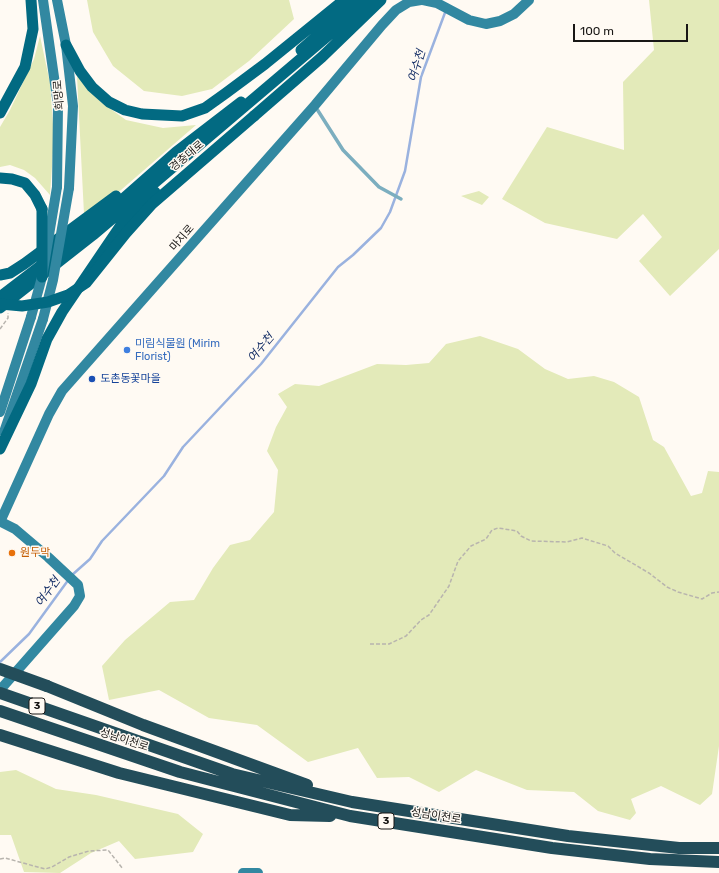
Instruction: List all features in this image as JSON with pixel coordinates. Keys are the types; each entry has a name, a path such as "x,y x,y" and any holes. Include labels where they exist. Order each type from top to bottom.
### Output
{"highway":[{"path":"0,669 47,686 143,725 352,802"},
{"name":"성남이천로","path":"0,691 74,719 232,774 352,802 568,836 679,848 719,848"},
{"name":"성남이천로","path":"0,711 180,772 350,816 552,848 650,859 719,862"},
{"path":"0,735 119,773 290,815 350,816"}],"main road":[{"path":"0,113 25,67 32,29 31,0"},
{"name":"희망로","path":"0,412 42,277 57,187 58,105 51,46 43,0"},
{"name":"희망로","path":"0,445 43,318 53,280 69,188 73,106 66,45 57,0"},
{"path":"66,45 80,71 92,87 109,102 125,110 142,114 182,116 204,108 226,93 265,64 344,0"},
{"name":"경충대로","path":"0,297 91,227 176,152 238,104 358,0"},
{"name":"경충대로","path":"4,310 234,117 370,0"},
{"path":"0,304 22,306 48,302 68,295 86,283 126,233 152,204 322,57 381,0"},
{"name":"마지로","path":"0,522 49,414 62,391 396,10 409,2 422,0 437,3 458,16 468,20 486,24 500,21 514,14 529,0"},
{"path":"0,449 32,384 51,333 62,312 121,225 234,117"},
{"path":"0,275 10,273 24,264 176,152"},
{"path":"0,178 12,178 25,183 35,195 42,209 42,277"},
{"path":"0,522 15,529 48,557 78,585 80,596 74,606 0,691"},
{"path":"242,873 258,873"}],"lane":[{"path":"314,105 343,150 379,187 400,198"}],"path":[{"path":"0,329 8,318 4,310"},
{"path":"370,644 390,644 406,636 432,610 449,586 458,561 471,546 486,539 492,530 498,528 517,531 521,536 531,541 567,542 582,538 608,546 615,553 650,573 667,587 678,592 702,599 712,593 719,592"},
{"path":"0,859 5,858 45,868 52,867 70,857 89,851 108,850 123,870"}],"green space":[{"path":"87,0 289,0 294,19 249,61 212,89 182,96 144,91 113,66 93,32"},
{"path":"649,0 719,0 719,249 670,296 639,261 662,237 643,214 617,239 545,223 502,199 547,127 624,150 623,82 654,50"},
{"path":"40,36 50,83 54,138 50,195 35,178 24,170 10,165 0,167 0,127 10,110 34,59"},
{"path":"77,76 101,102 126,120 163,128 196,125 121,190 84,214"},
{"path":"479,191 489,197 482,205 461,196"},
{"path":"480,336 518,349 545,369 568,379 594,376 614,382 639,397 653,440 664,447 691,496 702,493 708,471 719,472 719,746 712,794 700,805 661,786 631,799 636,813 630,820 598,811 574,792 527,790 476,770 439,792 409,777 377,778 358,748 308,762 257,725 209,718 159,690 109,700 102,666 125,640 170,602 194,600 213,568 230,545 250,540 274,512 278,470 267,451 276,427 287,407 278,394 295,384 319,386 377,364 406,365 429,363 446,344"},
{"path":"16,770 56,789 96,795 178,814 203,834 193,852 135,859 119,841 91,853 60,873 24,872 11,835 0,835 0,772"}],"waterway":[{"name":"여수천","path":"72,575 90,559 102,541 164,476 183,447 261,364 338,267 381,228 390,212 405,171 421,77 446,10"},
{"name":"여수천","path":"0,662 29,634 69,579"}],"place":[{"name":"미림식물원 (Mirim Florist)","path":"127,350"},
{"name":"도촌동꽃마을","path":"92,379"},
{"name":"원두막","path":"12,553"}]}
